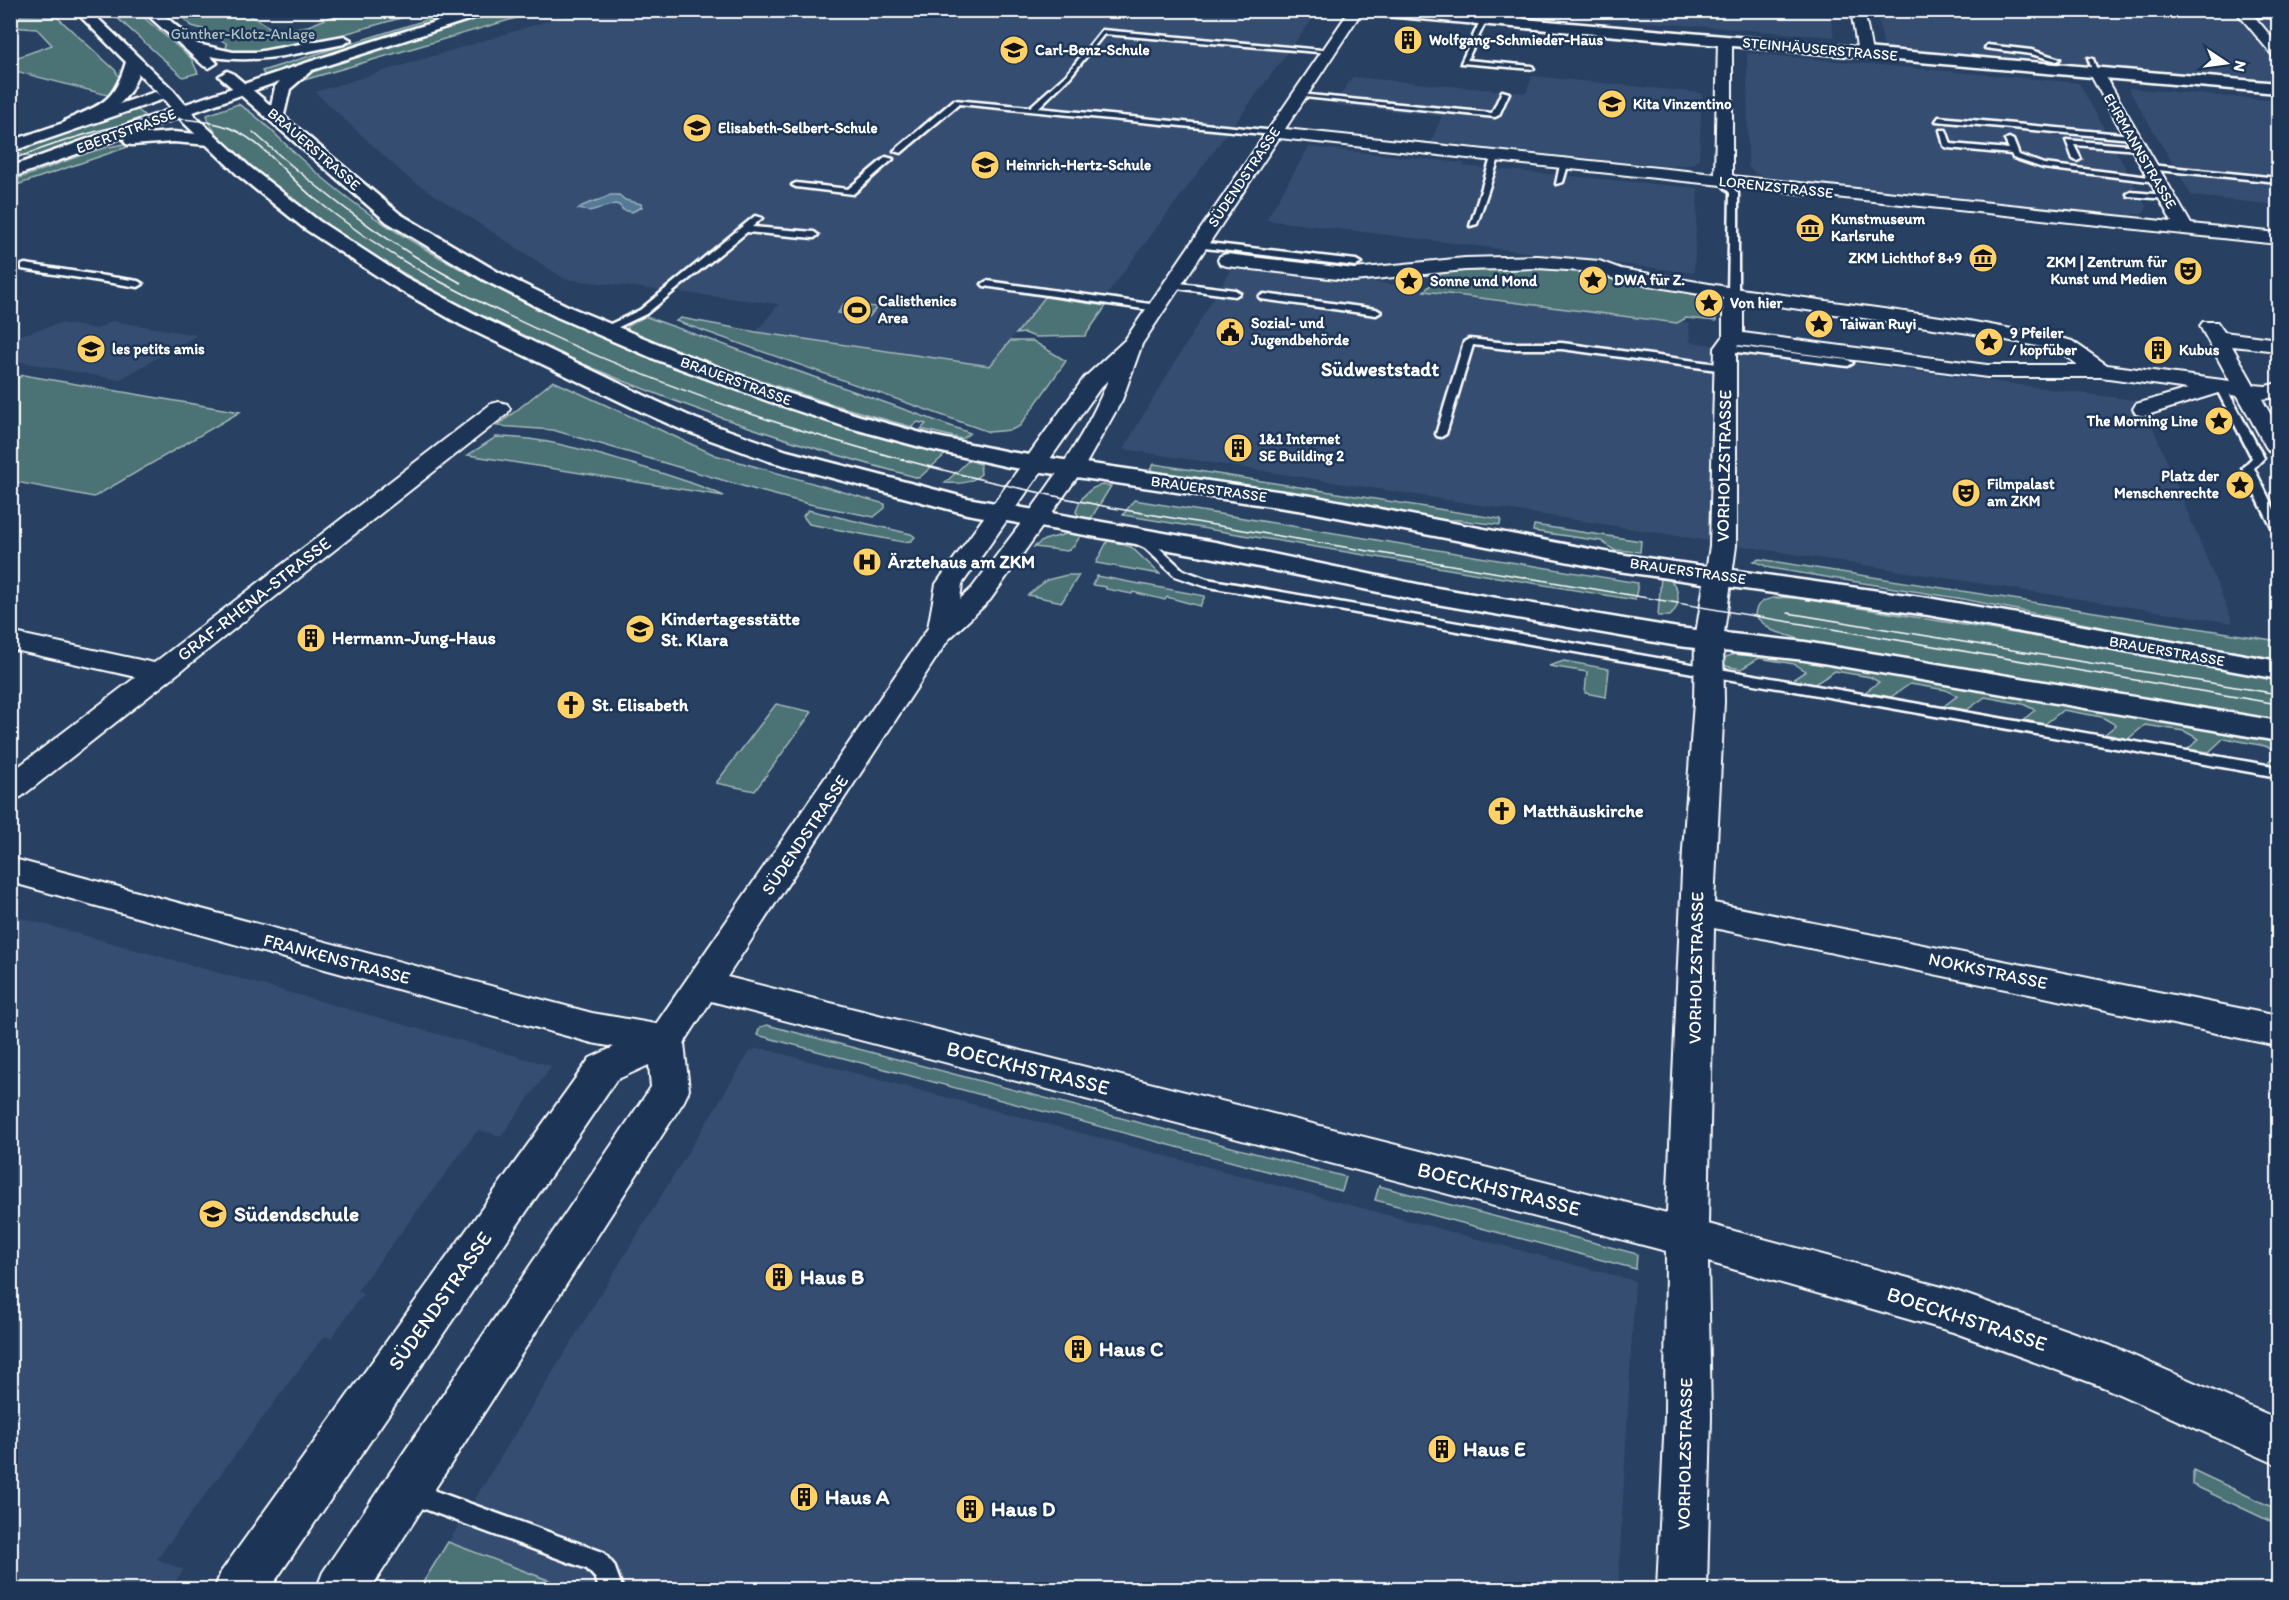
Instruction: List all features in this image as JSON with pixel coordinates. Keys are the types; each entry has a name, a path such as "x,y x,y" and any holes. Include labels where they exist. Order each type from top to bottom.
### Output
{"main road":[{"path":"81,10 167,93 180,110 210,140 245,172 312,225 398,281 485,328 648,406 688,424 778,456 919,495 999,512 1215,550 1431,596 1626,629 1708,656 1817,653 2278,730"},
{"name":"BRAUERSTRASSE","path":"149,10 193,48 222,78 242,88 277,116 389,215 469,264 604,330 693,366 843,419 967,451 1035,463 1307,504 1453,533 1652,567 1720,575 1963,612 2157,650 2278,670"},
{"path":"222,78 447,10"},
{"name":"EBERTSTRASSE","path":"10,173 312,64 492,10"},
{"name":"STEINHÄUSERSTRASSE","path":"1360,10 1865,53 2057,61 2278,88"},
{"path":"193,48 233,56 257,56 344,40"},
{"path":"72,124 110,105 119,97 129,82 133,62"},
{"path":"277,116 283,87 312,64"},
{"name":"EBERTSTRASSE","path":"10,147 72,124 187,88"},
{"path":"60,155 143,138 190,137 210,140"}],"street":[{"name":"SÜDENDSTRASSE","path":"942,628 949,584 1092,383 1132,344 1273,133 1360,10"},
{"path":"1857,10 1865,53"},
{"path":"2242,12 2278,53"},
{"path":"1723,181 1725,41"},
{"name":"EHRMANNSTRASSE","path":"2093,66 2185,230"},
{"name":"LORENZSTRASSE","path":"1273,133 1495,158 1561,173 1723,181 2278,239"},
{"path":"1227,260 1354,275 1493,262 1574,264 1599,267 1617,274 1733,294 1969,327 2065,345 2101,371"},
{"name":"VORHOLZSTRASSE","path":"1682,1590 1688,1416 1687,1237 1699,850 1709,702 1708,656 1724,539 1728,351 1733,294"},
{"path":"1969,327 1990,371"},
{"path":"2278,345 2214,332 2267,393 2278,447"},
{"name":"SÜDENDSTRASSE","path":"239,1590 603,1069 665,1041 942,628 981,594 1071,469 1111,400 1132,344"},
{"path":"1728,351 1990,371 2101,371 2267,393"},
{"path":"2144,409 2220,387"},
{"name":"GRAF-RHENA-STRASSE","path":"10,789 499,409"},
{"path":"10,640 159,673"},
{"name":"FRANKENSTRASSE","path":"10,870 592,1028 665,1041"},
{"name":"NOKKSTRASSE","path":"1697,912 2278,1030"},
{"name":"BOECKHSTRASSE","path":"703,985 1687,1237 1953,1311 2042,1341 2208,1410 2278,1442"},
{"path":"341,1590 670,1090 665,1041"}],"lane":[{"path":"1517,24 1525,10"},
{"path":"1946,10 1964,12"},
{"path":"2242,12 2278,16"},
{"path":"1483,21 1463,62 1532,68"},
{"path":"1032,109 1068,76 1102,32 1330,51"},
{"path":"1987,47 2031,52 2057,61"},
{"path":"1299,96 1495,115 1505,93"},
{"path":"898,151 957,102 1273,133"},
{"path":"1939,119 2136,142"},
{"path":"1144,133 1154,121"},
{"path":"1943,132 1948,146 2014,152"},
{"path":"2009,140 2016,156 2043,166 2278,180"},
{"path":"2077,159 2069,142 2136,142"},
{"path":"1473,224 1495,158"},
{"path":"796,185 850,192 889,159"},
{"path":"1723,181 1734,193 1733,294"},
{"path":"2131,194 2167,197"},
{"path":"604,330 644,312 758,218"},
{"path":"745,229 814,235"},
{"path":"1199,245 1356,263"},
{"path":"25,267 138,285"},
{"path":"987,284 1157,308"},
{"path":"1172,285 1235,293"},
{"path":"1264,297 1377,312"},
{"path":"1441,434 1469,342 1507,351 1562,346 1728,351 1848,363"},
{"path":"2220,387 2258,458 2248,468 2278,528"},
{"path":"1708,656 2278,772"},
{"path":"406,1491 595,1560 606,1573 611,1590"}],"shaded area":[{"path":"1235,10 1314,17 1099,305 1045,297 990,366 756,332 779,304 565,279 407,177 315,92 581,11"},
{"path":"1511,11 1830,11 1834,37"},
{"path":"1877,11 2278,11 2278,83 1884,48"},
{"path":"1747,53 2079,83 2146,206 2146,210 2141,214 2124,215 1777,179 1756,174 1748,166"},
{"path":"1532,76 1702,93 1699,159 1691,165 1667,166 1431,142 1442,116 1335,105 1352,77 1526,93"},
{"path":"2128,88 2278,101 2278,205 2192,196"},
{"path":"1309,147 1464,163 1463,166 1698,188 1694,273 1266,220"},
{"path":"610,195 619,195 625,200 641,204 642,207 632,212 623,210 615,204 589,211 578,209 584,205"},
{"path":"1234,264 1689,323 1690,342 2142,401 2233,623 1123,449"},
{"name":"les petits amis","path":"112,321 197,335 119,380 11,360 11,338 61,323 97,329"},
{"name":"Südendschule","path":"11,915 552,1066 501,1136 478,1130 357,1291 363,1294 331,1338 324,1336 157,1559 184,1570 169,1589 11,1589"},
{"path":"755,1049 764,1049 1635,1281 1618,1589 419,1590 749,1053"}],"green space":[{"path":"98,11 136,11 191,58 198,73 183,77 114,15"},
{"name":"Günther-Klotz-Anlage","path":"175,11 243,11 275,31 308,26 346,11 425,11 299,47 257,54 225,53 227,44 206,30 192,26"},
{"path":"455,11 481,11 265,76 262,71"},
{"path":"503,11 540,11 297,82 301,77 330,63"},
{"path":"11,16 57,17 115,70 121,80 111,96 11,70 10,60 52,45 37,29 11,27"},
{"path":"238,104 262,122 323,178 372,215 461,270 527,304 663,364 733,390 875,434 947,453 919,478 855,460 666,398 544,347 485,318 404,274 362,248 280,190 238,154 214,131 207,115"},
{"path":"138,110 145,116 11,167 32,157 11,153 114,116"},
{"path":"142,142 11,187 10,181 76,157 109,147"},
{"path":"1510,266 1588,271 1715,299 1716,321 1686,318 1677,323 1424,291 1434,282 1430,278 1447,269"},
{"path":"1045,297 1106,306 1085,336 1035,337 1025,333 1016,334"},
{"name":"Calisthenics Area","path":"844,304 877,307 869,317 838,313"},
{"path":"644,316 970,433 962,439 921,429 926,424 918,422 912,427 804,395 734,371 629,331 627,327"},
{"path":"681,318 756,332 990,366 1010,341 1033,341 1066,361 1020,426 1011,430 989,432 676,321"},
{"path":"23,375 240,412 94,497 11,481 11,382"},
{"path":"553,381 715,455 885,504 885,508 874,517 809,504 553,430 497,426"},
{"path":"496,437 531,439 582,450 678,478 724,496 468,455"},
{"path":"969,460 980,464 981,474 964,483 945,483"},
{"path":"1154,464 1501,519 1500,525 1458,520 1421,520 1307,495 1150,470"},
{"path":"1102,485 1111,486 1090,520 1079,516 1076,512 1082,498 1093,488"},
{"path":"1134,500 1638,583 1635,600 1123,515"},
{"path":"808,510 911,534 915,537 911,541 903,542 809,524 803,516"},
{"path":"1534,525 1641,541 1640,552 1614,550 1601,541 1533,531"},
{"path":"1066,534 1081,535 1074,546 1067,551 1034,547 1044,540"},
{"path":"1108,540 1131,547 1160,574 1096,563"},
{"path":"1759,559 2278,641 2278,659 2160,639 1963,599 1770,568 1754,561"},
{"path":"1067,575 1079,575 1062,602 1028,595 1047,580"},
{"path":"1097,576 1205,596 1200,606 1167,597 1165,600 1133,592 1132,594 1092,585"},
{"path":"1661,576 1672,583 1678,593 1677,605 1670,616 1658,616"},
{"path":"1777,598 1797,598 2278,676 2278,720 1805,641 1771,630 1755,616 1759,604 1764,601"},
{"path":"1734,654 1805,660 2278,741 2278,752 2265,746 2224,738 2209,752 2188,749 2199,739 2184,731 2145,725 2128,739 2105,734 2116,725 2102,717 2063,710 2045,724 2023,720 2035,710 2023,704 1985,697 1967,710 1944,706 1957,696 1946,690 1910,684 1891,697 1865,692 1879,682 1870,677 1835,671 1815,684 1792,680 1806,671 1794,664 1759,658 1741,669 1726,666 1722,662 1724,658"},
{"path":"1564,661 1609,669 1606,697 1585,693 1587,672 1549,666"},
{"path":"776,704 812,712 755,791 716,783"},
{"path":"2278,752 2278,765 2267,763"},
{"path":"767,1025 1346,1177 1342,1191 757,1035 760,1027"},
{"path":"1379,1186 1637,1254 1636,1269 1375,1200"},
{"path":"2193,1470 2278,1510 2278,1525 2193,1485"},
{"path":"448,1542 556,1583 566,1589 419,1589"}],"tram line":[{"path":"10,160 87,134 141,122 168,119 195,120 221,125 248,137 315,199 408,264 522,322 685,391 852,446 938,469 1113,508 2278,704"},
{"path":"253,132 352,214 405,250 461,283"},
{"path":"1788,613 2278,694"}],"place":[{"name":"Wolfgang-Schmieder-Haus","path":"1408,40"},
{"name":"Carl-Benz-Schule","path":"1014,50"},
{"name":"Kita Vinzentino","path":"1612,104"},
{"name":"Elisabeth-Selbert-Schule","path":"697,128"},
{"name":"Heinrich-Hertz-Schule","path":"985,165"},
{"name":"Kunstmuseum Karlsruhe","path":"1810,228"},
{"name":"ZKM Lichthof 8+9","path":"1983,258"},
{"name":"ZKM | Zentrum für Kunst und Medien","path":"2188,271"},
{"name":"DWA für Z.","path":"1593,280"},
{"name":"Sonne und Mond","path":"1409,281"},
{"name":"Von hier","path":"1709,303"},
{"name":"Calisthenics Area","path":"857,310"},
{"name":"Taiwan Ruyi","path":"1819,324"},
{"name":"Sozial- und Jugendbehörde","path":"1230,332"},
{"name":"9 Pfeiler / kopfüber","path":"1989,342"},
{"name":"les petits amis","path":"91,349"},
{"name":"Kubus","path":"2158,350"},
{"name":"The Morning Line","path":"2219,421"},
{"name":"1&1 Internet SE Building 2","path":"1238,448"},
{"name":"Platz der Menschenrechte","path":"2240,485"},
{"name":"Filmpalast am ZKM","path":"1966,493"},
{"name":"Ärztehaus am ZKM","path":"867,562"},
{"name":"Kindertagesstätte St. Klara","path":"640,629"},
{"name":"Hermann-Jung-Haus","path":"311,638"},
{"name":"St. Elisabeth","path":"571,705"},
{"name":"Matthäuskirche","path":"1502,811"},
{"name":"Südendschule","path":"213,1214"},
{"name":"Haus B","path":"779,1277"},
{"name":"Haus C","path":"1078,1349"},
{"name":"Haus E","path":"1442,1449"},
{"name":"Haus A","path":"804,1497"},
{"name":"Haus D","path":"970,1509"}],"district":[{"name":"Südweststadt","path":"1380,369"}]}
